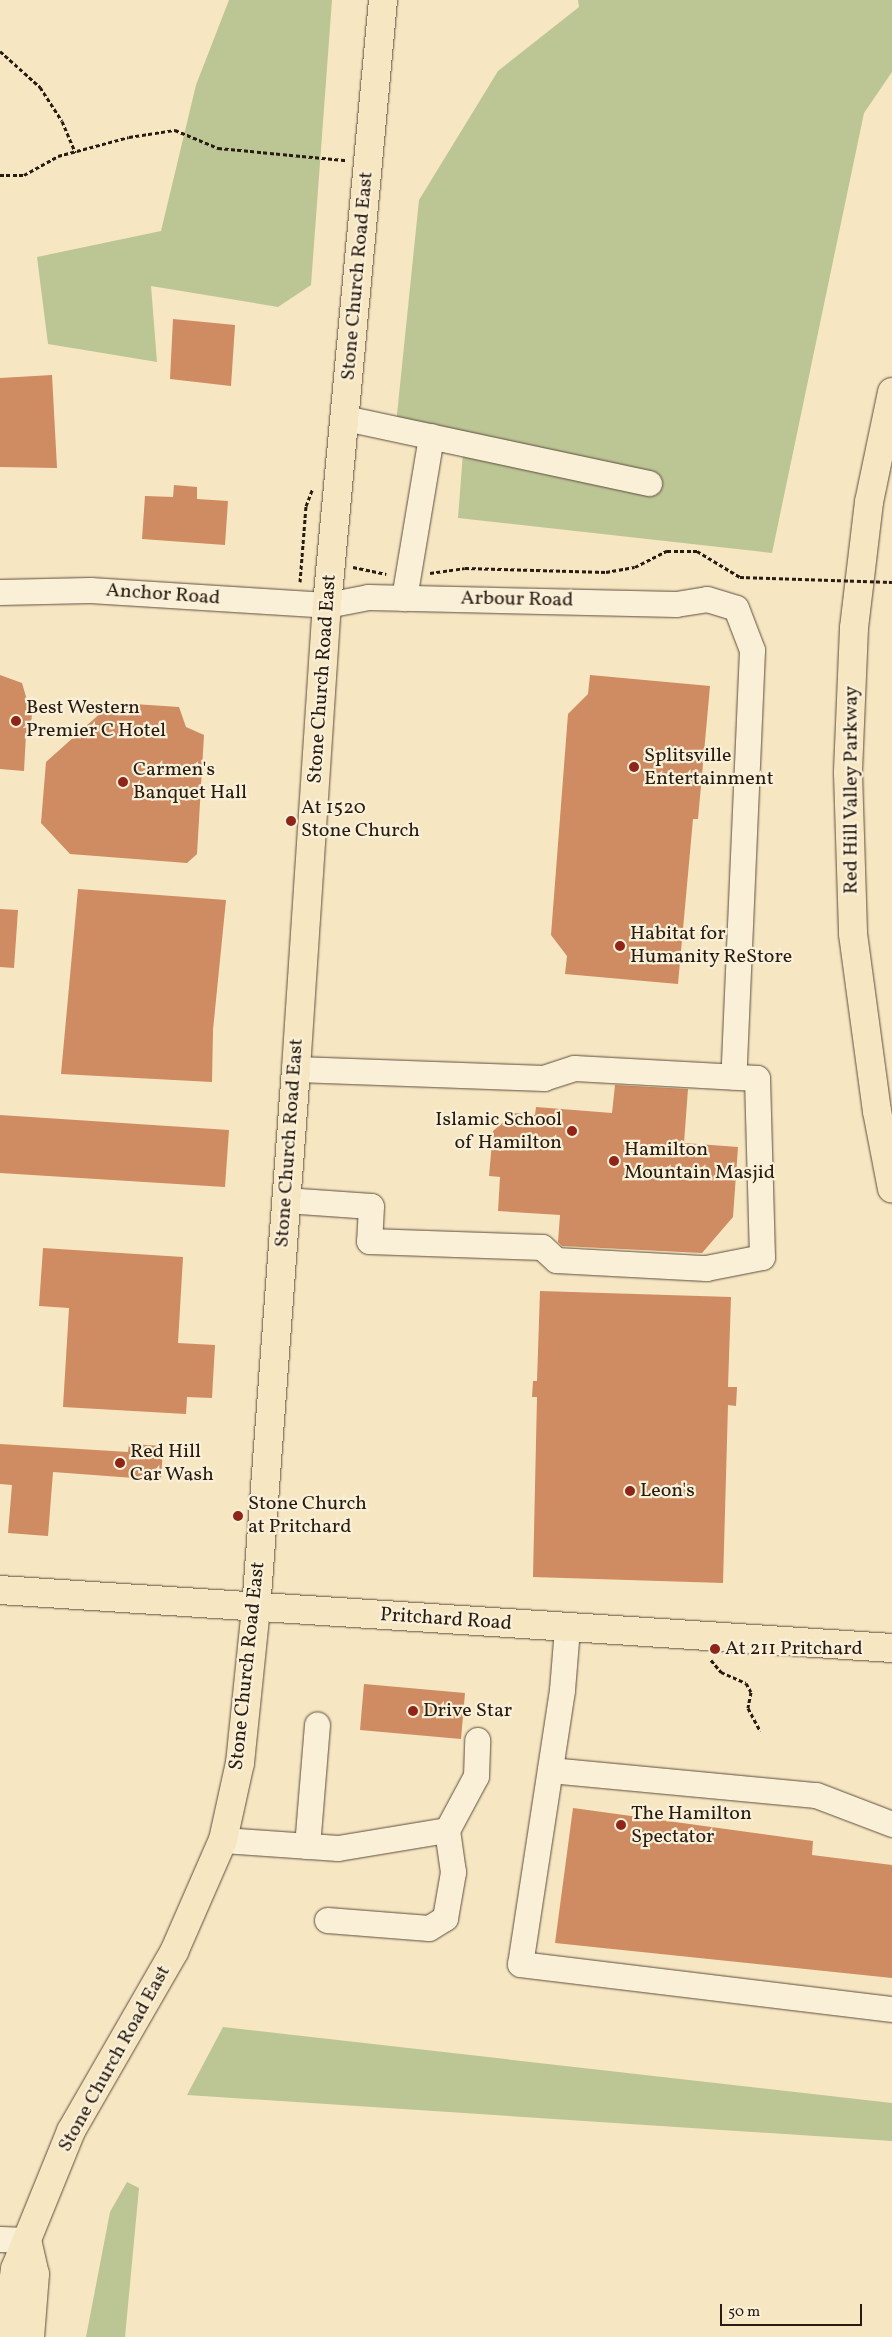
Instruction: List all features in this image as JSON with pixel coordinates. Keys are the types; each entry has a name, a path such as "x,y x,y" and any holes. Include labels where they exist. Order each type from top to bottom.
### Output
{"main road":[{"name":"Stone Church Road East","path":"5,2337 15,2269 71,2131 174,1952 222,1840 240,1762 256,1609 296,1069 327,605 383,0"},
{"name":"Red Hill Valley Parkway","path":"892,392 869,502 854,628 848,773 853,934 877,1111 892,1188"},
{"name":"Pritchard Road","path":"0,1590 256,1609 892,1648"},
{"path":"27,2240 35,2274 30,2337"}],"street":[{"path":"345,418 649,483"},
{"path":"406,586 431,436"},
{"name":"Arbour Road","path":"327,605 406,586 676,604 707,599 736,608 752,650 733,1077"},
{"name":"Anchor Road","path":"0,592 90,590 327,605"},
{"path":"285,1200 371,1206 369,1241 542,1247 556,1260 706,1268 762,1257 757,1078 574,1068 544,1078 296,1069"},
{"path":"567,1628 550,1770 520,1964 892,2009"},
{"path":"307,1846 317,1724"},
{"path":"327,1920 429,1928 445,1918 453,1872 447,1830 476,1776 477,1740"},
{"path":"550,1770 816,1795 892,1824"},
{"path":"222,1840 338,1848 447,1830"},
{"path":"0,2239 27,2240"}],"path":[{"path":"0,51 40,87 62,121 75,152"},
{"path":"0,175 24,175 58,156 129,137 175,130 218,148 369,162"},
{"path":"331,560 406,586 465,568 606,572 635,567 667,551 697,551 740,577 892,582"},
{"path":"702,1636 713,1666 746,1683 751,1692 748,1708 760,1731"}],"green space":[{"path":"229,0 332,0 311,285 278,307 151,286 157,362 48,344 37,257 161,231 196,85"},
{"path":"578,0 892,0 892,72 864,113 772,553 458,518 464,440 395,434 419,200 498,71 579,7"},
{"path":"223,2027 892,2103 892,2141 187,2095"},
{"path":"127,2182 139,2188 125,2337 86,2337 110,2212"}],"building":[{"path":"173,319 235,325 231,386 170,379"},
{"path":"52,375 57,468 0,467 0,378"},
{"path":"174,485 197,487 197,499 228,501 225,545 142,539 145,496 173,497"},
{"name":"Best Western Premier C Hotel","path":"0,675 22,683 29,707 32,708 31,734 26,734 24,771 0,769"},
{"name":"Splitsville Entertainment","path":"590,675 710,686 698,819 693,819 678,984 565,974 567,956 551,935 568,714 588,694"},
{"name":"Carmen's Banquet Hall","path":"119,703 179,707 186,727 204,735 197,854 187,863 70,854 41,823 46,762 104,710 108,713"},
{"path":"78,889 226,900 213,1030 212,1082 61,1074"},
{"path":"0,909 18,910 14,968 0,967"},
{"name":"Hamilton Mountain Masjid","path":"615,1085 688,1089 684,1143 738,1147 733,1217 702,1253 562,1246 558,1242 560,1215 498,1211 500,1177 489,1176 493,1131 514,1113 535,1115 536,1107 612,1113"},
{"path":"0,1115 229,1130 225,1187 0,1173"},
{"path":"43,1248 183,1257 178,1343 215,1345 212,1398 187,1397 186,1414 63,1407 69,1308 39,1306"},
{"name":"Leon's","path":"540,1291 731,1297 728,1387 737,1387 736,1406 728,1405 723,1583 533,1577 537,1397 532,1397 533,1381 537,1381"},
{"path":"0,1444 128,1452 129,1444 163,1446 161,1480 53,1472 48,1536 8,1533 12,1485 0,1484"},
{"name":"Drive Star","path":"364,1684 465,1693 461,1739 360,1730"},
{"path":"573,1808 813,1841 812,1855 892,1865 892,1978 555,1943"}],"place":[{"name":"Best Western Premier C Hotel","path":"16,721"},
{"name":"Splitsville Entertainment","path":"634,767"},
{"name":"Carmen's Banquet Hall","path":"123,782"},
{"name":"At 1520 Stone Church","path":"291,821"},
{"name":"Habitat for Humanity ReStore","path":"620,946"},
{"name":"Islamic School of Hamilton","path":"572,1131"},
{"name":"Hamilton Mountain Masjid","path":"614,1161"},
{"name":"Red Hill Car Wash","path":"120,1463"},
{"name":"Leon's","path":"630,1491"},
{"name":"Stone Church at Pritchard","path":"238,1516"},
{"name":"At 211 Pritchard","path":"715,1649"},
{"name":"Drive Star","path":"413,1711"},
{"name":"The Hamilton Spectator","path":"621,1825"}]}
